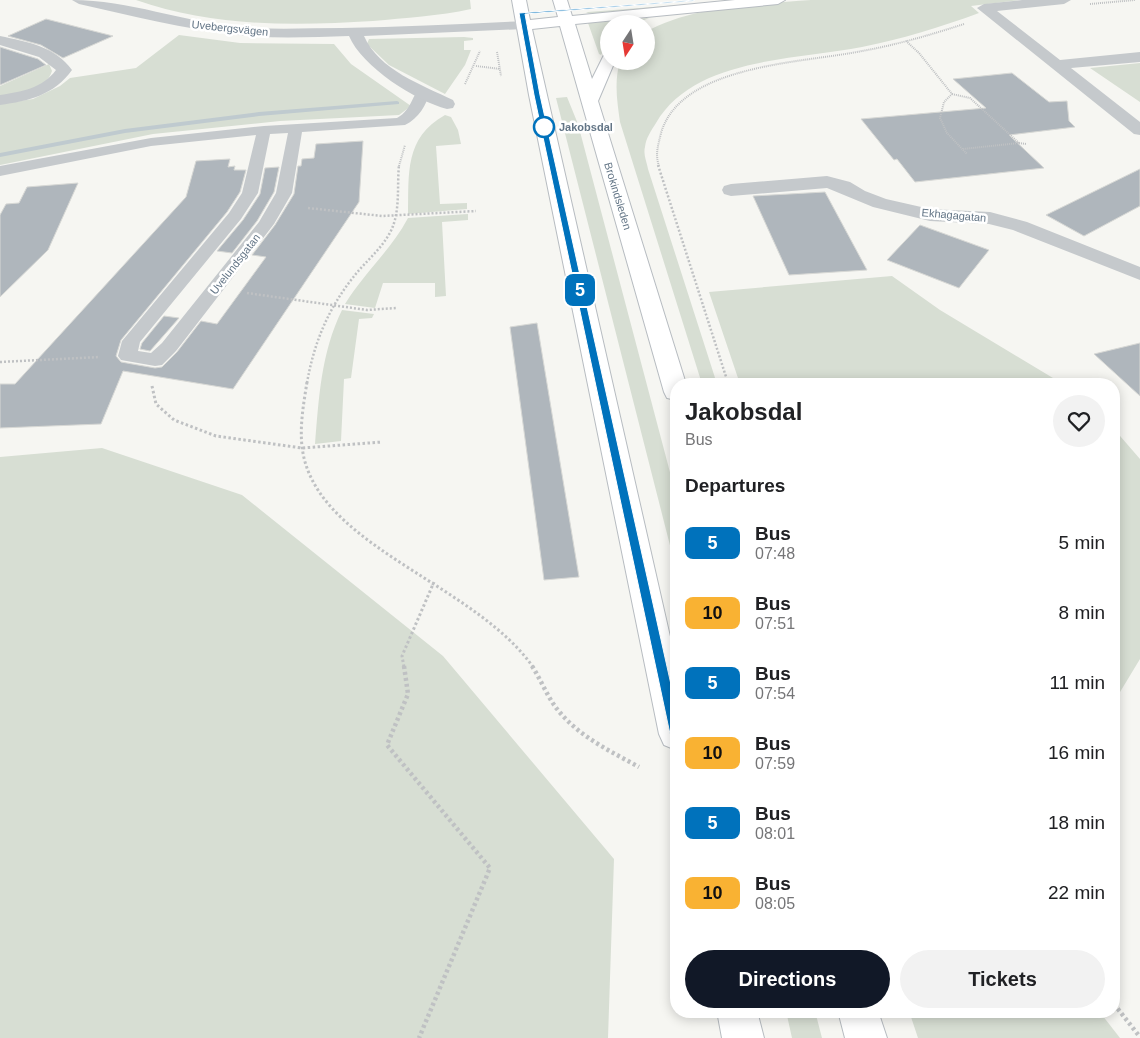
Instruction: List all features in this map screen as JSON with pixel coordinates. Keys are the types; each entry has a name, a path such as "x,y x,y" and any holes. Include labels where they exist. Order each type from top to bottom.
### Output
{"main road":[{"path":"670,706 537,95 522,13 693,0"},
{"path":"563,10 674,11 778,0"},
{"path":"623,1 651,3"},
{"name":"Brokindsleden","path":"563,10 672,378"},
{"path":"655,20 674,11"},
{"path":"590,101 604,70"},
{"path":"739,1018 743,1038"},
{"path":"860,1018 866,1038"}],"street":[{"name":"Uvebergsvägen","path":"79,0 193,25 240,31 283,33 483,28 522,13"},
{"path":"1064,0 984,8 1140,130"},
{"name":"Uvebergsvägen","path":"383,30 425,22 522,13"},
{"path":"355,32 358,42 365,52 387,70 447,104"},
{"path":"0,40 50,56 59,62 64,70 57,79 42,90 24,97 0,100"},
{"path":"1056,65 1140,57"},
{"name":"Ekhagagatan","path":"731,190 827,182 843,186 858,195 880,203 930,215 990,218 1020,226 1138,270"}],"lane":[{"path":"2,175 151,142 264,130 400,122 408,120 416,110 423,91"},
{"name":"Uvelundsgatan","path":"155,360 169,347 266,224 284,193 296,128"},
{"path":"155,360 128,356 131,341 235,216 250,193 264,130"}],"path":[{"path":"726,378 655,155 661,128 678,104 707,84 738,72 880,48 993,15"},
{"path":"483,28 482,44 475,66 460,91 416,131 402,151 397,216 391,230 333,305 322,328 306,386 302,420 302,448 306,468 315,488 331,509 347,524 484,616 514,642 534,668 557,708 575,728 598,746 639,767"},
{"path":"906,41 919,53 952,94 970,98 1019,143"},
{"path":"482,44 497,47 501,76"},
{"path":"475,66 500,68"},
{"path":"952,94 941,105 939,114 944,129 967,154"},
{"path":"963,149 1019,143 1026,144"},
{"path":"277,205 367,215 397,216 476,211"},
{"path":"216,289 367,310 396,308"},
{"path":"0,362 128,356"},
{"path":"155,360 151,381 156,404 174,420 216,436 302,448 382,442"},
{"path":"419,1038 490,868 387,745 408,694 402,656 434,582"},
{"path":"1120,1012 1140,1037"}],"shaded area":[{"path":"136,0 470,0 471,9 373,21 283,24 224,20 165,9"},
{"path":"811,0 1020,0 971,6 979,13 936,28 892,40 862,47 778,59 721,73 695,85 673,101 656,123 646,141 644,153 715,378 700,378 620,122 617,99 618,70 655,70 655,28 684,17 726,8"},
{"path":"730,1 595,14 586,13 588,12"},
{"path":"600,22 600,54 599,54 588,23"},
{"path":"179,35 240,43 334,44 351,64 411,106 399,115 280,121 153,134 0,165 0,104 33,99 60,86 70,78 136,68"},
{"path":"473,38 473,40 464,41 464,50 471,50 465,65 445,94 389,65 367,44 369,39"},
{"path":"1140,63 1140,102 1090,68"},
{"path":"49,64 52,71 44,83 30,90 0,96 0,86"},
{"path":"567,97 578,124 670,472 670,545 556,98"},
{"path":"445,115 451,117 458,130 461,144 436,146 440,204 467,203 467,209 408,214 409,171 416,146 422,135 432,124"},
{"path":"468,214 468,220 442,222 446,296 435,297 435,283 383,283 375,308 345,304 360,282 394,241 408,218"},
{"path":"892,276 940,310 1053,378 738,378 709,292"},
{"path":"342,310 374,314 372,318 359,319 351,378 344,379 341,441 315,444 325,359 329,342"},
{"path":"1120,436 1140,459 1140,659 1120,692"},
{"path":"102,448 242,495 443,656 614,859 608,1038 0,1038 0,457"},
{"path":"788,1018 817,1018 822,1038 792,1038"},
{"path":"911,1018 1104,1018 1120,1038 918,1038"}],"building":[{"path":"46,19 113,36 63,58 41,45 8,36"},
{"path":"0,47 38,59 46,65 0,85"},
{"path":"1012,73 1049,102 1067,101 1069,121 1075,127 1009,135 1044,168 915,182 897,159 894,160 861,119 986,108 953,79"},
{"path":"363,141 359,202 233,389 123,371 101,424 0,428 0,384 15,384 186,197 196,161 230,159 228,167 235,166 234,170 246,170 240,192 227,212 121,340 116,356 121,362 155,368 162,367 177,352 201,321 217,324 266,257 252,255 275,225 294,194 298,166 301,166 302,159 314,158 316,144"},
{"path":"279,167 274,192 257,221 232,253 217,251 243,220 260,194 265,168"},
{"path":"1140,169 1140,206 1084,236 1046,215"},
{"path":"78,183 48,250 0,297 0,215 6,204 19,203 27,187"},
{"path":"825,192 867,270 789,275 753,196"},
{"path":"920,225 989,250 959,288 887,260"},
{"path":"164,316 179,318 150,351 140,349 142,343"},
{"path":"537,323 579,577 544,580 510,327"},
{"path":"1140,343 1140,396 1094,354"}],"waterway":[{"path":"0,155 125,131 259,114 397,103"}],"bus line":[{"name":"5","path":"670,706 537,95 522,13 693,0"}],"place":[{"name":"Jakobsdal","path":"544,127"}]}
